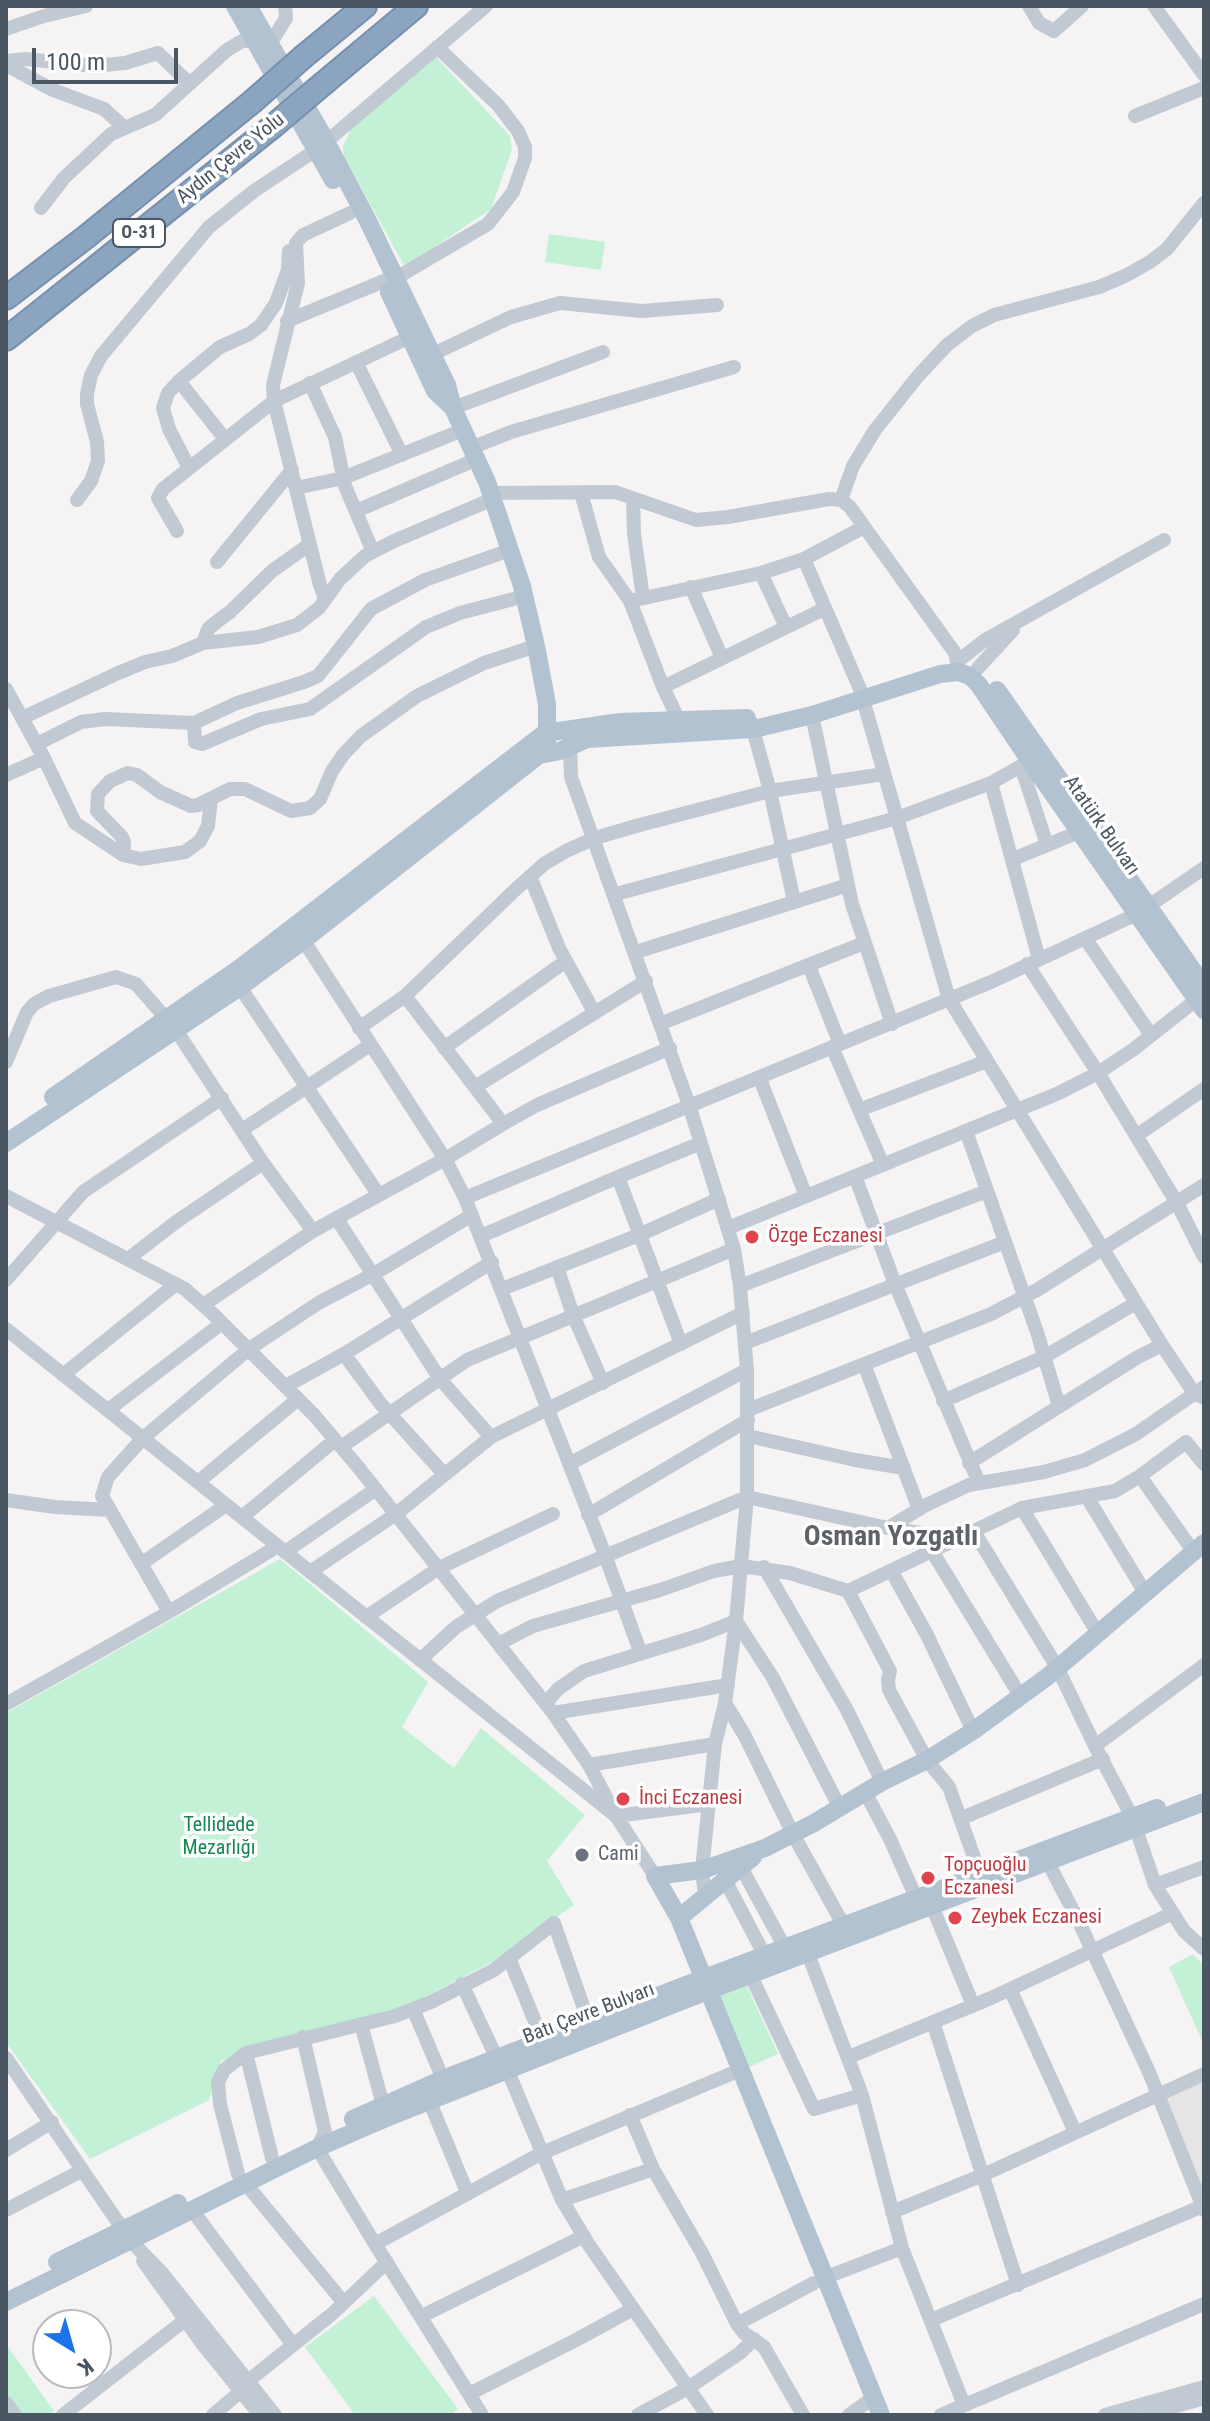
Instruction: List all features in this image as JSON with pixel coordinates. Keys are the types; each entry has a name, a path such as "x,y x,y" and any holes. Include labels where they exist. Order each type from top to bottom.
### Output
{"highway":[{"name":"Aydın Çevre Yolu","path":"6,298 252,102 365,6"},
{"name":"Aydın Çevre Yolu","path":"6,339 272,127 416,6"}],"main road":[{"path":"235,6 262,43 321,146 390,279 410,337 435,391 453,408"},
{"path":"248,6 262,43"},
{"path":"321,146 350,213 433,354 492,496 525,596 536,646 547,704 546,742"},
{"path":"752,723 958,667 978,668"},
{"name":"Atatürk Bulvarı","path":"958,667 979,685 1026,765 1142,911"},
{"name":"Atatürk Bulvarı","path":"978,668 987,675 1201,999"},
{"path":"567,737 587,739 812,715 861,694"},
{"path":"547,704 567,737"},
{"path":"546,742 560,751 567,737"},
{"path":"6,1129 171,1025 240,987 372,865 546,742"},
{"path":"6,1143 299,934"},
{"path":"872,2408 655,1876 702,1870 765,1848 927,1760 1021,1697 1198,1547"},
{"name":"Batı Çevre Bulvarı","path":"1135,1823 1204,1789"},
{"name":"Batı Çevre Bulvarı","path":"6,2302 126,2235 192,2210 272,2158 429,2100 543,2041 702,1986 751,1976 985,1879 1135,1823 1204,1802"},
{"path":"675,1921 765,1848"},
{"name":"Batı Çevre Bulvarı","path":"6,2288 126,2235 321,2140 383,2105 443,2079 502,2064 702,1986 785,1948 844,1926 924,1903"}],"street":[{"path":"6,29 86,6"},
{"path":"41,208 64,178 111,134 155,115 227,50 242,41 262,43 286,18 285,6"},
{"path":"77,500 91,481 98,461 87,394 91,375 101,356 209,227 245,197 321,146 486,6"},
{"path":"1029,6 1039,23 1054,31 1082,6"},
{"path":"1154,6 1204,75"},
{"path":"287,321 390,279 488,224 513,192 525,158 525,147 518,131 498,105 437,47"},
{"path":"6,63 26,59 93,66 125,63 158,53 190,84"},
{"path":"6,63 53,90 104,109 125,128"},
{"path":"1135,116 1204,88"},
{"path":"841,500 853,466 875,430 947,345 972,326 994,315 1099,287 1125,276 1167,249 1204,203"},
{"path":"189,468 169,429 163,408 168,393 220,347 261,325 276,303 288,270 289,242 350,213"},
{"path":"303,235 296,243 298,283 274,376 274,401 325,599"},
{"path":"433,354 511,317 560,303 642,311 717,305"},
{"path":"177,531 158,498 163,489 274,401 410,337"},
{"path":"453,408 603,352"},
{"path":"356,362 402,455"},
{"path":"356,511 511,432 734,367"},
{"path":"179,381 225,439"},
{"path":"310,383 335,437 343,478 373,552"},
{"path":"296,488 343,478 463,430"},
{"path":"217,562 292,470"},
{"path":"22,718 145,662 172,656 203,643 258,637 297,625 325,599 340,579 373,552 492,496 615,492 696,520 829,499 841,500 850,507 947,641 958,667 985,640 1164,540"},
{"path":"581,493 599,557 637,600"},
{"path":"633,499 637,600 663,687 683,728"},
{"path":"637,600 761,573 804,559 864,527"},
{"path":"203,643 208,629 272,571 310,544"},
{"path":"6,775 81,722 105,719 194,723 237,703 318,676 371,609 425,580 510,550"},
{"path":"804,559 861,694 949,999 1162,1345 1201,1393 1136,1434 1085,1460 1044,1472 979,1483 919,1509 888,1528"},
{"path":"761,573 786,627"},
{"path":"691,587 722,658"},
{"path":"194,723 195,742 202,744 261,719 310,709 426,627 460,613 525,596"},
{"path":"663,687 824,609"},
{"path":"978,668 1018,623"},
{"path":"123,855 122,837 97,811 98,794 110,781 128,773 137,775 160,792 191,806 230,789 245,789 291,811 310,808 320,799 343,755 361,736 406,704 484,663 536,646"},
{"path":"6,689 75,823 123,855 141,859 185,852 200,841 208,826 211,799"},
{"path":"812,715 848,885 892,1024"},
{"path":"752,723 794,901"},
{"path":"567,737 571,777"},
{"path":"546,742 571,777 616,894 719,1199 734,1249 740,1286 747,1370 747,1497 728,1685 715,1744 702,1870 705,1896"},
{"path":"616,894 897,818 991,783 1026,765 1047,845"},
{"path":"359,1028 405,996 530,876 551,860 595,838 770,791 884,774"},
{"path":"991,783 1013,859 1033,962 1177,1203 1204,1257"},
{"path":"1013,859 1079,832"},
{"path":"465,1198 689,1105 760,1079 1033,962 1142,911 1204,868"},
{"path":"530,876 566,961 594,1012"},
{"path":"636,952 848,885"},
{"path":"299,934 445,1159 465,1198 641,1654"},
{"path":"1085,938 1151,1035"},
{"path":"662,1023 864,943"},
{"path":"444,1048 566,961"},
{"path":"809,966 859,1110 883,1165"},
{"path":"6,1062 10,1043 34,1004 49,996 116,977 136,984 171,1025 263,1163 313,1231"},
{"path":"475,1087 646,981"},
{"path":"240,987 378,1194"},
{"path":"405,996 503,1124"},
{"path":"728,1228 1059,1093 1098,1073 1201,999"},
{"path":"242,1130 370,1045"},
{"path":"203,1305 313,1231 537,1105 670,1048"},
{"path":"859,1110 987,1061"},
{"path":"760,1079 806,1196"},
{"path":"1136,1136 1204,1089"},
{"path":"6,1280 83,1192 222,1098"},
{"path":"966,1131 1059,1406"},
{"path":"481,1236 701,1143"},
{"path":"128,1259 263,1163"},
{"path":"855,1176 895,1284 979,1483"},
{"path":"618,1177 681,1344"},
{"path":"588,1515 748,1415 864,1364 991,1314 1024,1297 1204,1185"},
{"path":"740,1286 987,1191"},
{"path":"6,1196 176,1284 203,1305 286,1386 376,1489 550,1708 589,1765 616,1816 655,1876"},
{"path":"502,1289 639,1235 719,1199"},
{"path":"169,1612 102,1496 108,1477 143,1438 249,1349 320,1302 472,1215"},
{"path":"337,1219 440,1379 491,1437"},
{"path":"745,1343 1005,1242"},
{"path":"242,1517 338,1443 391,1414 467,1360 734,1249"},
{"path":"286,1386 344,1354 492,1262"},
{"path":"557,1267 573,1315 603,1383"},
{"path":"63,1375 176,1284"},
{"path":"943,1401 1044,1357 1136,1303"},
{"path":"310,1572 396,1514 491,1437 743,1313"},
{"path":"108,1410 222,1323"},
{"path":"6,1329 616,1816 709,1804"},
{"path":"969,1463 1162,1345"},
{"path":"344,1354 444,1474"},
{"path":"864,1364 919,1509"},
{"path":"569,1464 747,1370"},
{"path":"198,1482 298,1399"},
{"path":"748,1436 904,1468"},
{"path":"500,1643 533,1626 714,1571 741,1566 764,1567 848,1591 1022,1508 1115,1491 1186,1442 1204,1464"},
{"path":"1140,1476 1198,1547"},
{"path":"6,1704 281,1549 376,1489"},
{"path":"420,1660 456,1627 497,1601 747,1497 921,1533 1021,1697"},
{"path":"1087,1497 1144,1591"},
{"path":"6,1500 110,1510"},
{"path":"141,1564 226,1505"},
{"path":"1022,1508 1097,1632"},
{"path":"366,1617 439,1568 553,1514"},
{"path":"973,1530 1057,1667 1135,1823 1155,1885 1184,1931 1204,1949"},
{"path":"764,1567 847,1710 882,1782"},
{"path":"892,1572 927,1635 973,1731"},
{"path":"848,1591 890,1671 889,1690 927,1760 949,1787 985,1879"},
{"path":"550,1708 558,1689 584,1671 736,1621"},
{"path":"736,1621 773,1678 840,1808"},
{"path":"962,1818 1099,1752 1204,1665"},
{"path":"550,1708 728,1685"},
{"path":"725,1703 844,1926"},
{"path":"589,1765 715,1744"},
{"path":"865,1792 924,1903 973,2005"},
{"path":"931,2320 1203,2208 1158,2094 1093,1950 1045,1857"},
{"path":"741,1867 785,1948"},
{"path":"1155,1885 1204,1867"},
{"path":"725,1880 765,1956"},
{"path":"849,2057 1010,1989 1171,1914"},
{"path":"344,2303 242,2179 220,2104 218,2082 224,2070 246,2053 413,2009 494,1970 554,1923 589,2023"},
{"path":"808,1954 862,2095 902,2248 964,2405"},
{"path":"509,1958 543,2041"},
{"path":"751,1976 814,2109 862,2095"},
{"path":"462,1984 502,2064 562,2200 707,2415"},
{"path":"1010,1989 1075,2132"},
{"path":"413,2009 443,2079"},
{"path":"933,2022 1018,2285"},
{"path":"361,2024 383,2105"},
{"path":"303,2037 321,2140 375,2244 482,2415"},
{"path":"246,2053 272,2158"},
{"path":"6,2058 52,2122 153,2279 244,2386 275,2415"},
{"path":"375,2244 542,2153 735,2072"},
{"path":"892,2212 983,2175 1204,2074"},
{"path":"6,2086 20,2078"},
{"path":"429,2100 467,2192"},
{"path":"630,2115 653,2169 702,2253 737,2324 764,2347 803,2415"},
{"path":"6,2150 52,2122"},
{"path":"562,2200 653,2169"},
{"path":"6,2210 81,2171"},
{"path":"192,2210 293,2345"},
{"path":"126,2235 163,2274 244,2386 260,2415"},
{"path":"422,2316 584,2236"},
{"path":"737,2324 819,2280 902,2248"},
{"path":"213,2415 387,2262"},
{"path":"941,2415 1204,2304"},
{"path":"469,2394 633,2309"},
{"path":"63,2415 185,2320"},
{"path":"638,2415 688,2388 740,2353 754,2339"},
{"path":"1105,2415 1204,2387"},
{"path":"1153,2414 1204,2398"},
{"path":"6,2403 15,2415"},
{"path":"849,2415 872,2408"}],"shaded area":[{"path":"1204,2080 1204,2196 1165,2097"}],"green space":[{"path":"436,57 510,136 512,150 491,209 405,267 344,157 343,146 351,129"},
{"path":"549,234 605,242 601,270 545,262"},
{"name":"Tellidede Mezarlığı","path":"280,1559 428,1682 402,1727 454,1768 481,1728 585,1815 547,1861 574,1905 492,1962 396,2012 279,2041 221,2061 209,2100 90,2159 6,2042 6,1713"},
{"path":"1193,1954 1204,1966 1204,2045 1169,1967"},
{"path":"745,1982 778,2054 745,2069 712,1996"},
{"path":"374,2296 458,2409 450,2415 355,2415 305,2347"},
{"path":"6,2344 32,2380 32,2389 38,2389 54,2411 49,2415 23,2415 6,2393"}],"place":[{"name":"Özge Eczanesi","path":"752,1237"},
{"name":"İnci Eczanesi","path":"623,1799"},
{"name":"Cami","path":"582,1855"},
{"name":"Topçuoğlu Eczanesi","path":"928,1878"},
{"name":"Zeybek Eczanesi","path":"955,1918"}],"district":[{"name":"Osman Yozgatlı","path":"891,1538"}]}
